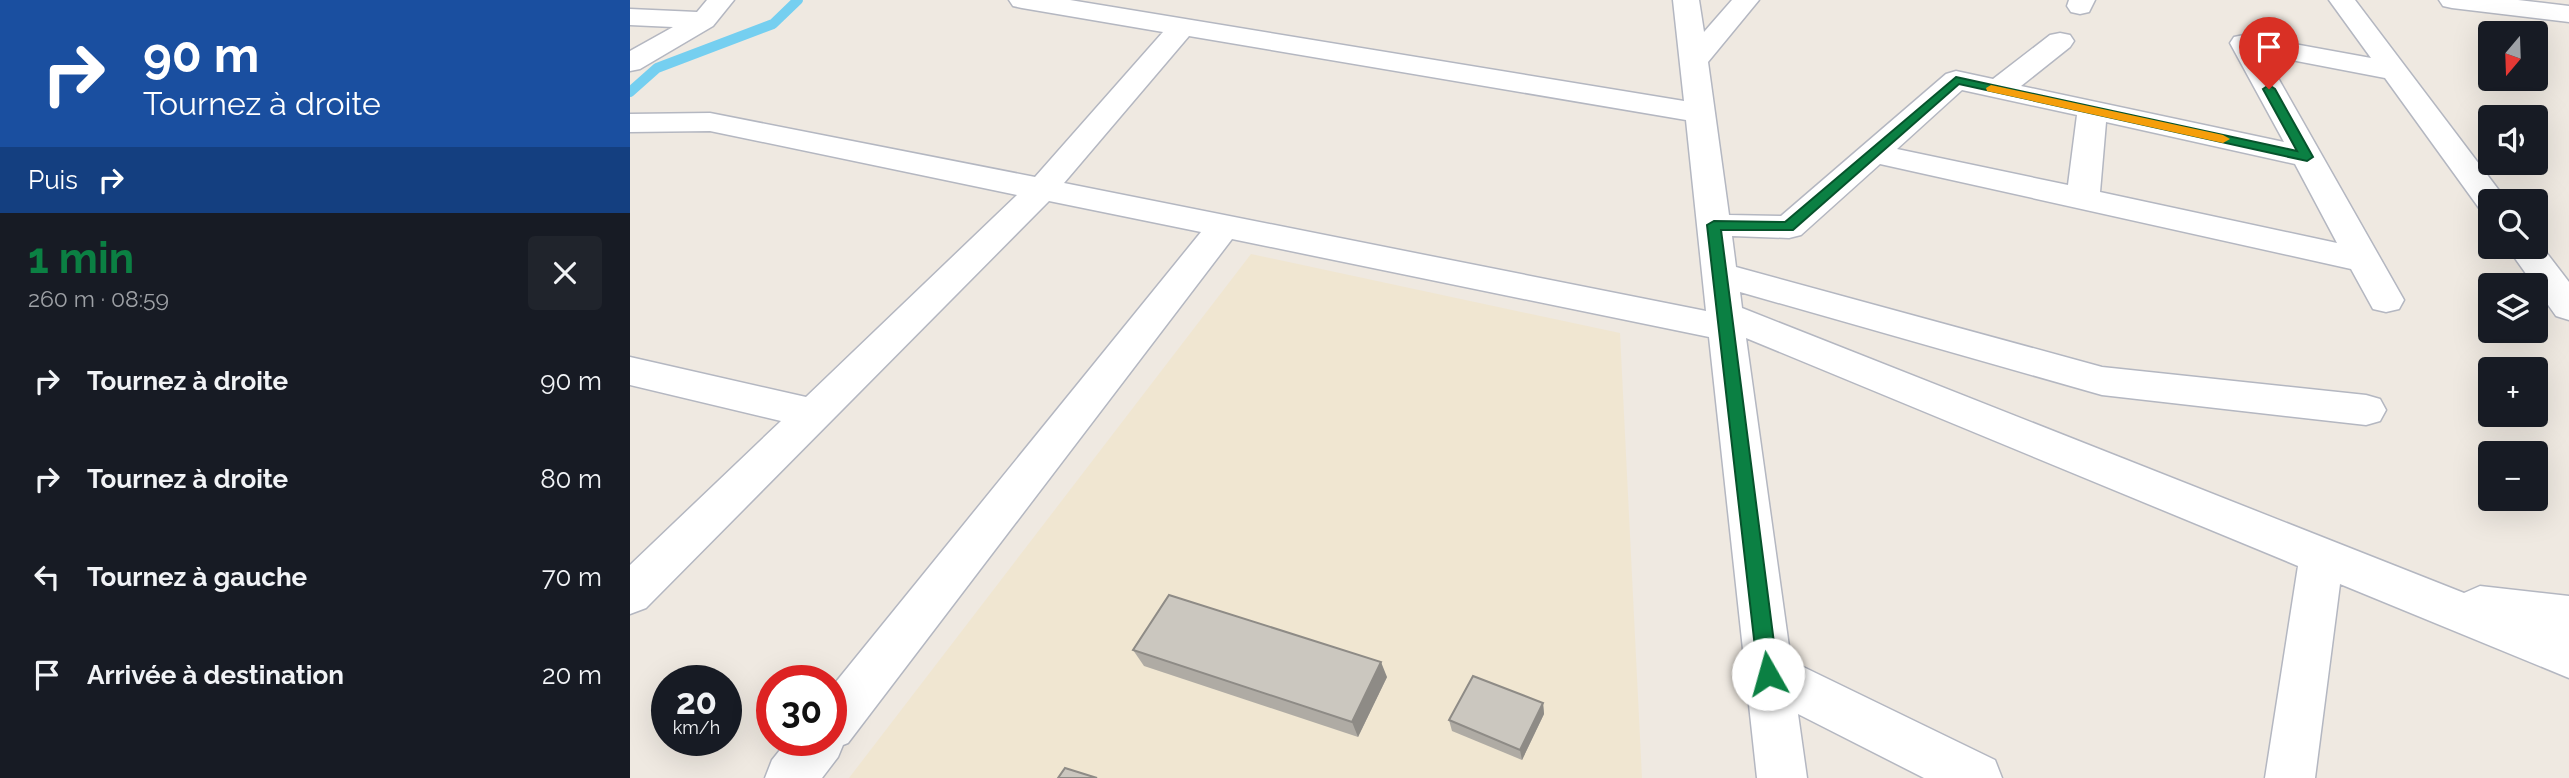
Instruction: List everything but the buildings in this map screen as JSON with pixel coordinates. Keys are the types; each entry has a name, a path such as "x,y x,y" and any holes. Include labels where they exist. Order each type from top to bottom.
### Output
{"street":[{"path":"1022,0 1700,113"},
{"path":"1686,0 1782,778"},
{"path":"1694,60 1746,0"},
{"path":"2342,0 2482,189"},
{"path":"2452,0 2559,9"},
{"path":"630,17 713,10"},
{"path":"630,63 713,10"},
{"path":"630,594 1042,189 1182,27"},
{"path":"1998,90 2060,41"},
{"path":"2386,300 2244,43 2394,71"},
{"path":"1714,225 1788,227 1956,80 2307,157"},
{"path":"2083,199 2092,110"},
{"path":"630,123 710,122 1223,228 1726,321 2569,656"},
{"path":"1873,153 2364,260"},
{"path":"847,706 1223,228"},
{"path":"2533,259 2569,307"},
{"path":"1720,274 2102,381 2366,410"},
{"path":"630,371 812,413"},
{"path":"2290,778 2322,556"},
{"path":"2433,601 2569,616"},
{"path":"1768,674 1977,778"},
{"path":"790,778 807,756"}],"shaded area":[{"path":"1251,254 1620,333 1642,778 849,778"}],"waterway":[{"path":"630,92 657,68 773,24 798,0"}],"slow traffic":[{"path":"1991,88 2223,139"}],"route":[{"path":"1768,674 1714,225 1788,227 1956,80 2307,157 2269,89"}]}
